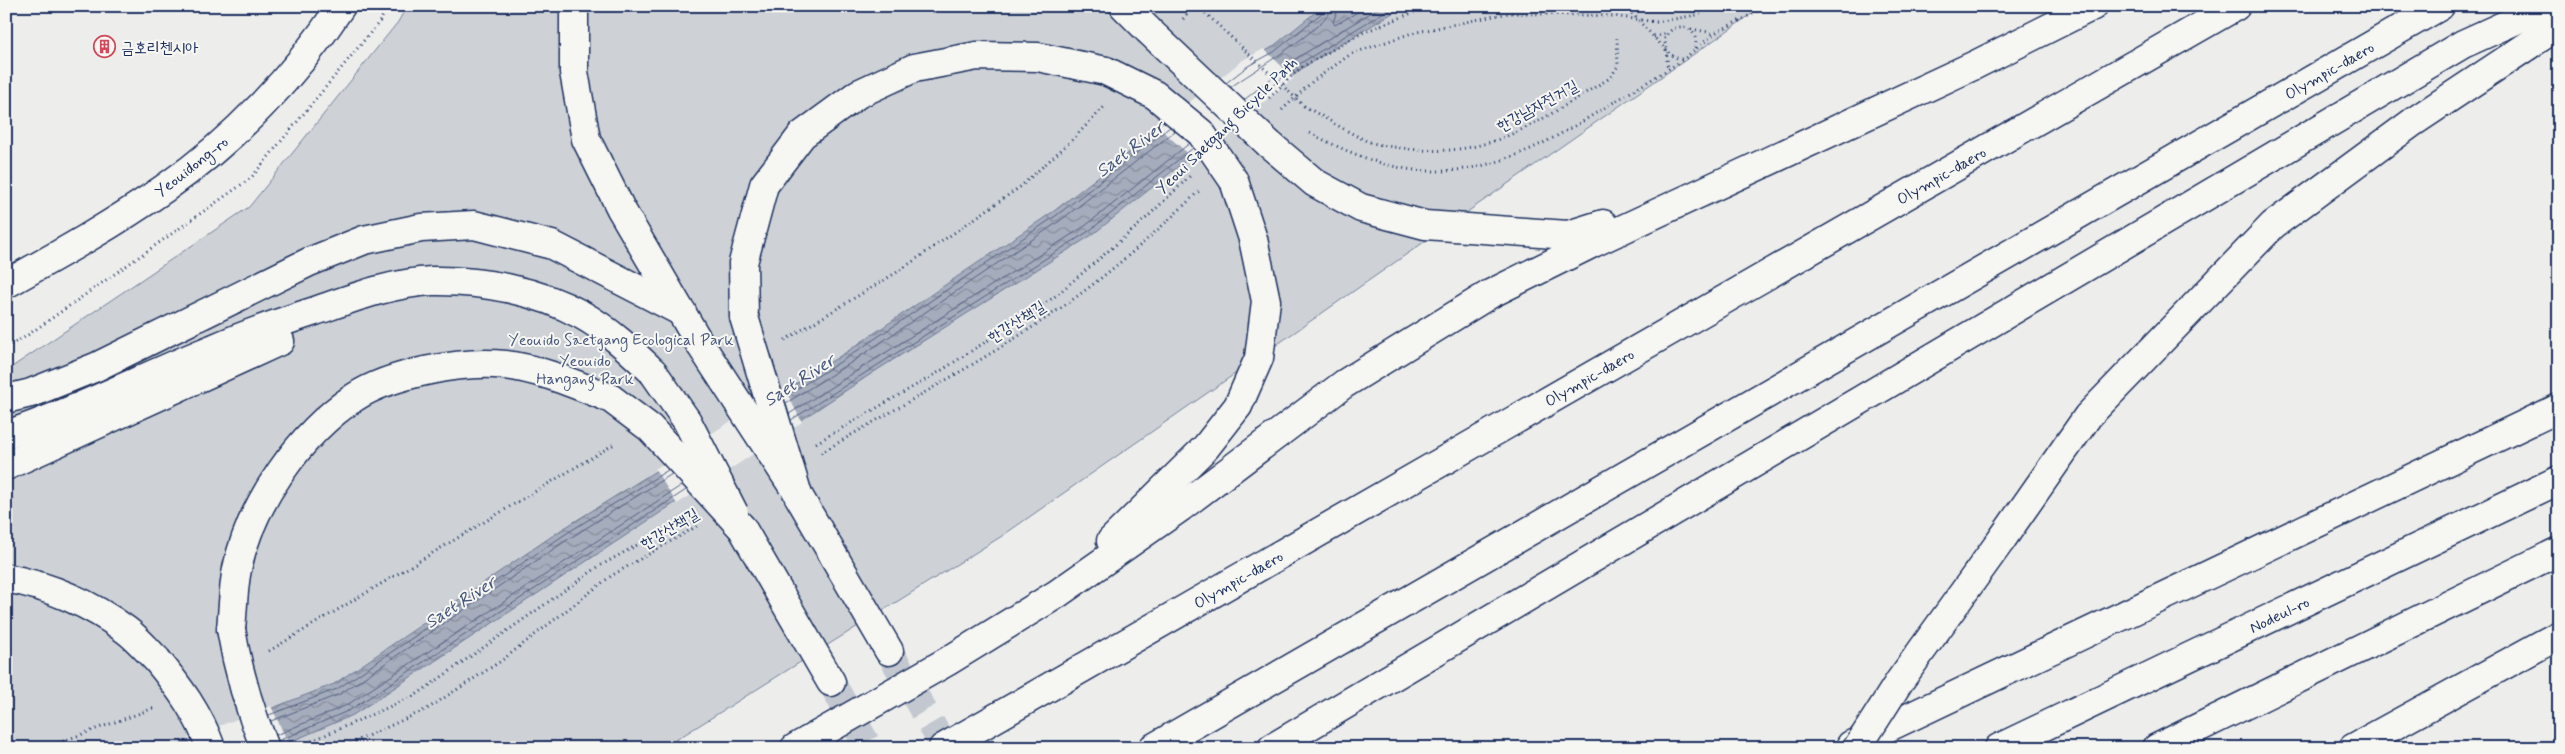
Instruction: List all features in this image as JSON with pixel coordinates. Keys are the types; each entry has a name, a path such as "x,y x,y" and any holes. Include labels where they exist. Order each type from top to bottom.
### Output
{"main road":[{"name":"Yeouidong-ro","path":"6,284 96,234 159,193 228,139 282,83 341,6"},
{"path":"574,6 574,72 586,140 621,210 700,344 798,495 888,651"},
{"path":"1124,6 1269,144 1315,183 1362,208 1426,226 1568,235 1698,195"},
{"path":"795,748 948,661 1057,594 1182,507 1344,384 1490,294 1975,65 2093,6"},
{"name":"Olympic-daero","path":"943,748 2236,6"},
{"name":"Olympic-daero","path":"1153,748 2440,6"},
{"path":"1272,748 2463,44 2547,6"},
{"path":"1857,748 1899,682 2088,416 2273,225 2413,122 2559,24"},
{"path":"798,495 744,318 743,263 764,185 802,135 858,94 914,68 977,56 1038,57 1106,71 1154,95 1201,133 1234,181 1253,239 1266,301 1259,358 1238,406 1206,447 1057,594"},
{"path":"6,399 31,392 96,367 309,262 364,240 421,228 474,225 552,244 682,312"},
{"path":"6,435 60,417 213,348 377,290 432,281 486,285 537,295 582,315 614,336 653,372 687,422 742,528 831,682"},
{"path":"6,466 291,336 339,317 392,299 486,285"},
{"path":"265,748 251,715 239,673 231,629 237,568 253,521 278,476 314,430 356,397 401,377 455,366 505,365 562,379 610,398 650,428 742,528"},
{"path":"1845,748 2559,408"},
{"name":"Nodeul-ro","path":"1999,748 2559,480"},
{"path":"2157,748 2559,551"},
{"path":"6,578 34,583 85,605 127,631 157,660 184,694 205,730 211,748"},
{"path":"2353,748 2559,635"}],"path":[{"name":"한강남자전거길","path":"1198,6 1304,106 1366,141 1428,151 1458,150 1486,145 1512,135 1610,78 1618,66 1618,38"},
{"name":"Yeoui Saetgang Bicycle Path","path":"1265,102 1300,68 1362,33 1412,13 1445,6"},
{"path":"1625,6 1674,58 1684,59"},
{"path":"1277,115 1313,81 1351,54 1412,33 1509,13 1612,16 1656,22 1697,15 1712,6"},
{"path":"1695,48 1715,33 1768,6"},
{"path":"1654,37 1679,27 1715,33"},
{"path":"1307,131 1349,153 1396,166 1429,171 1489,164 1550,142 1693,53 1696,37 1690,29"},
{"path":"1667,33 1664,40 1668,69"},
{"name":"Yeoui Saetgang Bicycle Path","path":"1140,224 1196,170"},
{"name":"한강산책길","path":"816,455 978,360 1067,303 1157,232 1207,184"},
{"name":"한강산책길","path":"341,748 427,709 501,661 611,576 705,521"}],"green space":[{"name":"Yeouido Hangang Park","path":"407,6 1763,6 1002,536 663,748 6,748 6,371 249,207 398,22"}],"water":[{"name":"Saet River","path":"1323,6 1404,6 1304,67 1092,235 877,370 353,715 276,748 170,748 334,684 561,530 845,353 1054,211 1245,62 1271,48"}],"pier":[{"path":"1264,49 1294,78 1193,158 1158,127 1243,60"},
{"path":"784,388 802,422 677,504 655,469"},
{"path":"271,706 289,745 282,748 192,748 188,738"}],"tunnel":[{"path":"889,651 945,748"},
{"path":"831,682 869,748"}],"place":[{"name":"금호리첸시아","path":"105,47"}],"park label":[{"name":"Yeouido Saetgang Ecological Park","path":"621,339"}]}
